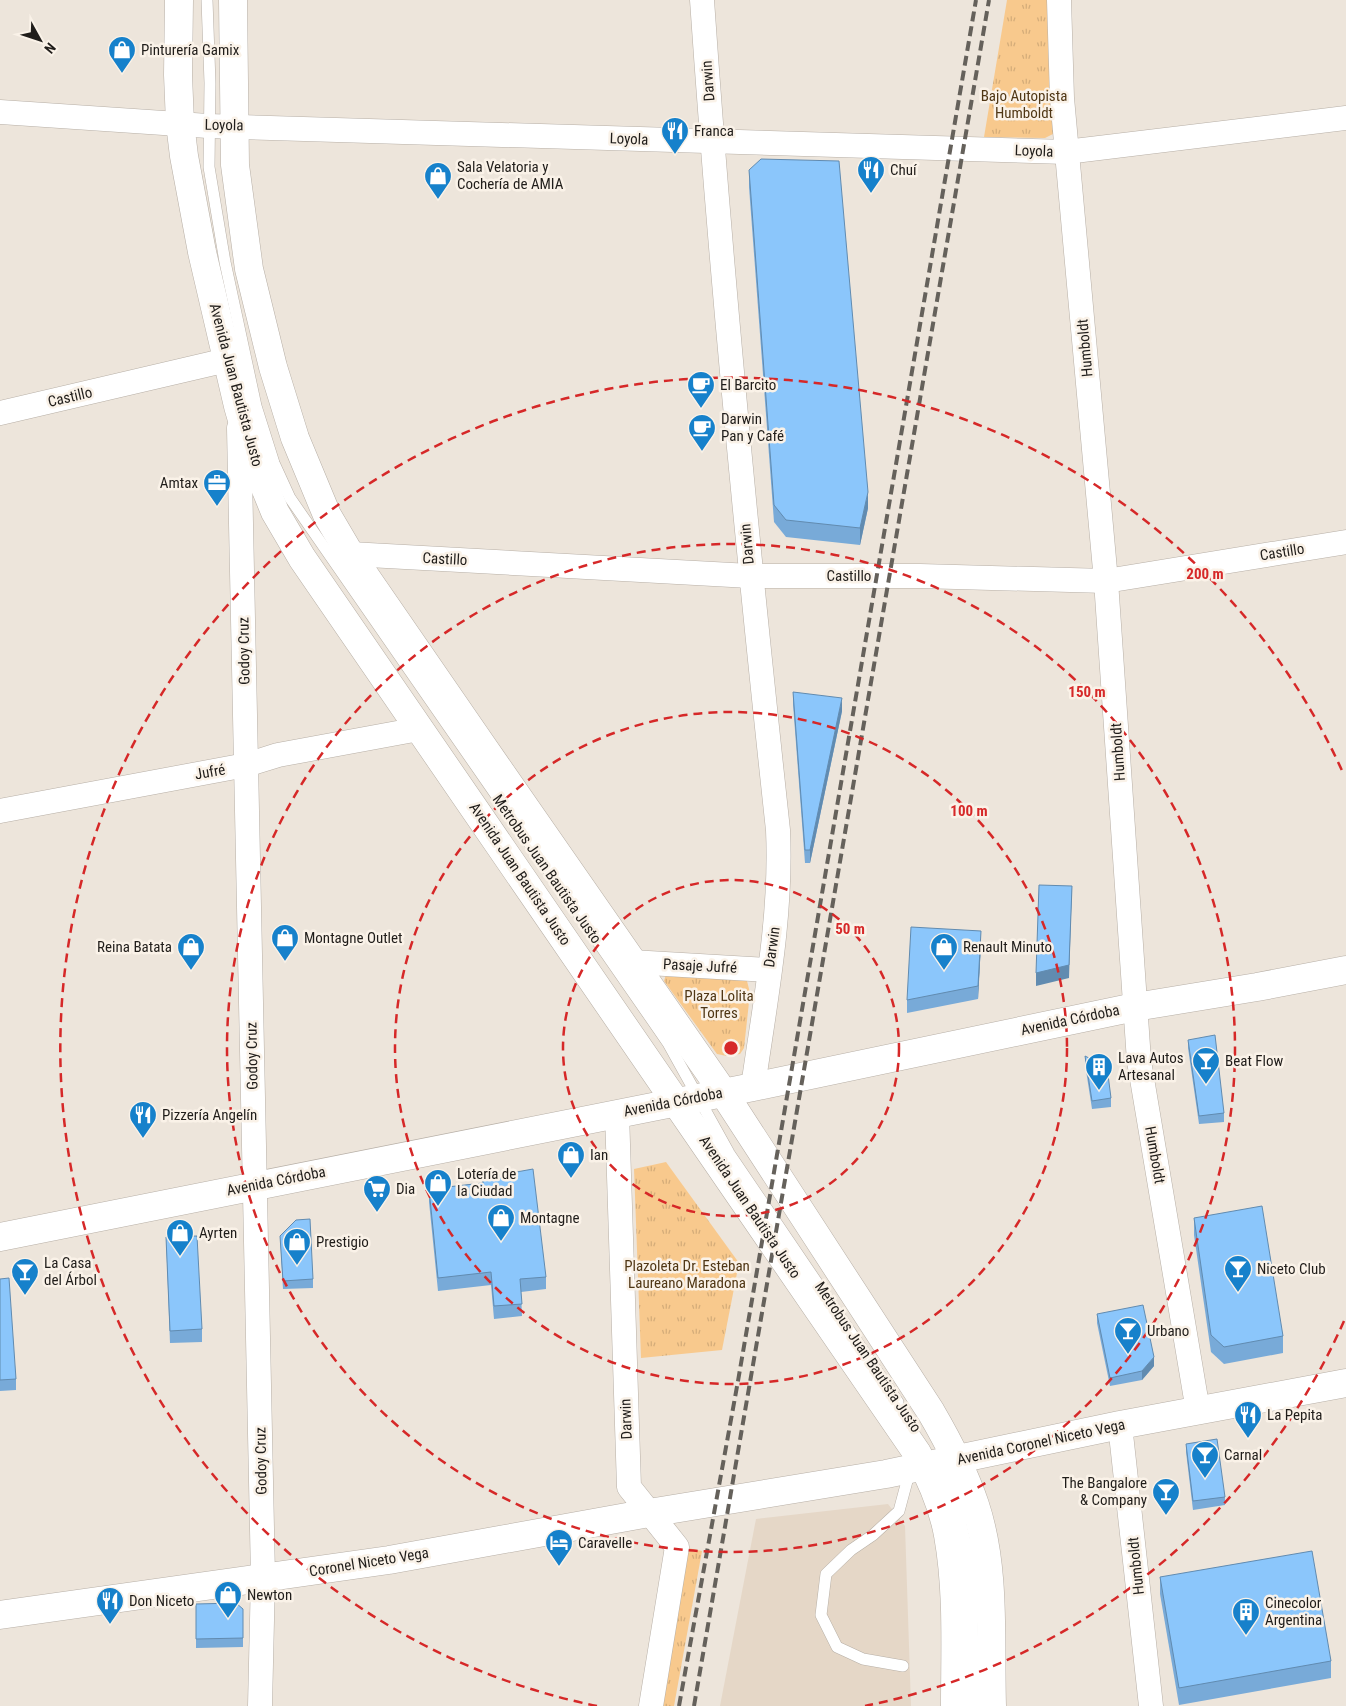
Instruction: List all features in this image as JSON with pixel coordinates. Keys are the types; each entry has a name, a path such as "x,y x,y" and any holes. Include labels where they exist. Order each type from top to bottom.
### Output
{"main road":[{"name":"Avenida Juan Bautista Justo","path":"179,0 178,75 180,123 184,156 202,252 238,406 253,458 274,512 302,558 419,729 700,1097 931,1412 932,1462 948,1534 955,1611 955,1706"},
{"name":"Avenida Juan Bautista Justo","path":"232,0 221,125 235,165 249,269 272,367 295,438 326,515 350,554 631,962 700,1097 898,1424 932,1462 975,1505 984,1541 989,1584 992,1706"},
{"name":"Avenida Córdoba","path":"0,1237 700,1097 1135,1007 1346,970"},
{"name":"Avenida Coronel Niceto Vega","path":"736,1499 1346,1383"},
{"name":"Coronel Niceto Vega","path":"0,1615 389,1560 736,1499"}],"street":[{"name":"Darwin","path":"702,0 712,141 750,576 779,849 776,920 753,1086"},
{"name":"Humboldt","path":"1059,0 1059,45 1066,152 1106,581 1139,1061 1198,1411"},
{"name":"Loyola","path":"0,112 221,125 1066,152 1346,118"},
{"name":"Castillo","path":"0,413 227,360"},
{"name":"Godoy Cruz","path":"238,406 263,1577 260,1706"},
{"name":"Castillo","path":"350,554 750,576 920,576 1106,581 1346,542"},
{"name":"Jufré","path":"0,811 246,765 278,755 419,729"},
{"name":"Pasaje Jufré","path":"631,962 769,970"},
{"name":"Darwin","path":"617,1113 629,1487 677,1547 651,1706"},
{"name":"Humboldt","path":"1120,1425 1151,1706"}],"lane":[{"name":"Metrobus Juan Bautista Justo","path":"207,0 210,83 221,125 209,167 222,243 250,377 274,463 290,498 668,1044 700,1097 729,1153 906,1412"},
{"path":"903,1666 863,1659 837,1646 821,1615 826,1574 851,1550 874,1536 900,1512 932,1462 956,1502 971,1568 974,1706"}],"shaded area":[{"path":"888,1504 905,1526 911,1706 720,1706 756,1519"}],"green space":[{"name":"Bajo Autopista Humboldt","path":"1007,0 1052,0 1055,133 1045,138 984,137"},
{"name":"Plaza Lolita Torres","path":"667,971 740,976 747,981 750,993 744,1048 740,1054 727,1056 717,1054 664,981"},
{"name":"Plazoleta Dr. Esteban Laureano Maradona","path":"666,1162 739,1263 722,1350 641,1358 634,1169"},
{"path":"688,1548 702,1551 674,1706 660,1706"}],"building":[{"path":"761,159 839,161 868,492 860,528 786,520 774,505 749,170"},
{"path":"793,692 842,698 810,850 805,850"},
{"path":"1039,885 1072,886 1069,965 1036,973"},
{"name":"Renault Minuto","path":"911,927 981,931 978,986 907,1000"},
{"name":"Beat Flow","path":"1215,1035 1224,1113 1199,1116 1188,1040"},
{"name":"Lava Autos Artesanal","path":"1085,1056 1107,1067 1111,1098 1092,1101"},
{"path":"533,1169 546,1277 520,1279 522,1304 494,1306 491,1272 438,1278 429,1189 483,1183 483,1178"},
{"name":"Niceto Club","path":"1262,1206 1283,1336 1224,1347 1211,1335 1194,1218"},
{"name":"Prestigio","path":"310,1219 313,1279 283,1281 280,1236 296,1220"},
{"path":"197,1236 202,1329 170,1331 166,1237"},
{"path":"9,1278 16,1379 0,1380 0,1279"},
{"path":"1143,1305 1154,1357 1142,1371 1110,1378 1097,1314"},
{"name":"Carnal","path":"1217,1439 1225,1497 1193,1501 1186,1444"},
{"name":"Cinecolor Argentina","path":"1312,1551 1331,1661 1179,1688 1160,1577"},
{"path":"236,1603 243,1609 243,1638 196,1639 196,1604"}],"railway":[{"path":"679,1706 738,1381 976,0"},
{"path":"694,1706 989,0"}],"place":[{"name":"Pinturería Gamix","path":"122,74"},
{"name":"Franca","path":"675,155"},
{"name":"Chuí","path":"871,194"},
{"name":"Sala Velatoria y Cochería de AMIA","path":"438,200"},
{"name":"El Barcito","path":"701,409"},
{"name":"Darwin Pan y Café","path":"702,452"},
{"name":"Amtax","path":"217,507"},
{"name":"Montagne Outlet","path":"285,962"},
{"name":"Reina Batata","path":"191,971"},
{"name":"Renault Minuto","path":"944,971"},
{"name":"Beat Flow","path":"1206,1085"},
{"name":"Lava Autos Artesanal","path":"1099,1091"},
{"name":"Pizzería Angelín","path":"143,1139"},
{"name":"Ian","path":"571,1179"},
{"name":"Lotería de la Ciudad","path":"438,1207"},
{"name":"Dia","path":"377,1213"},
{"name":"Montagne","path":"501,1242"},
{"name":"Ayrten","path":"180,1257"},
{"name":"Prestigio","path":"297,1266"},
{"name":"Niceto Club","path":"1238,1293"},
{"name":"La Casa del Árbol","path":"25,1296"},
{"name":"Urbano","path":"1128,1355"},
{"name":"La Pepita","path":"1248,1439"},
{"name":"Carnal","path":"1205,1479"},
{"name":"The Bangalore & Company","path":"1166,1516"},
{"name":"Caravelle","path":"559,1567"},
{"name":"Newton","path":"228,1619"},
{"name":"Don Niceto","path":"110,1625"},
{"name":"Cinecolor Argentina","path":"1246,1636"}]}
